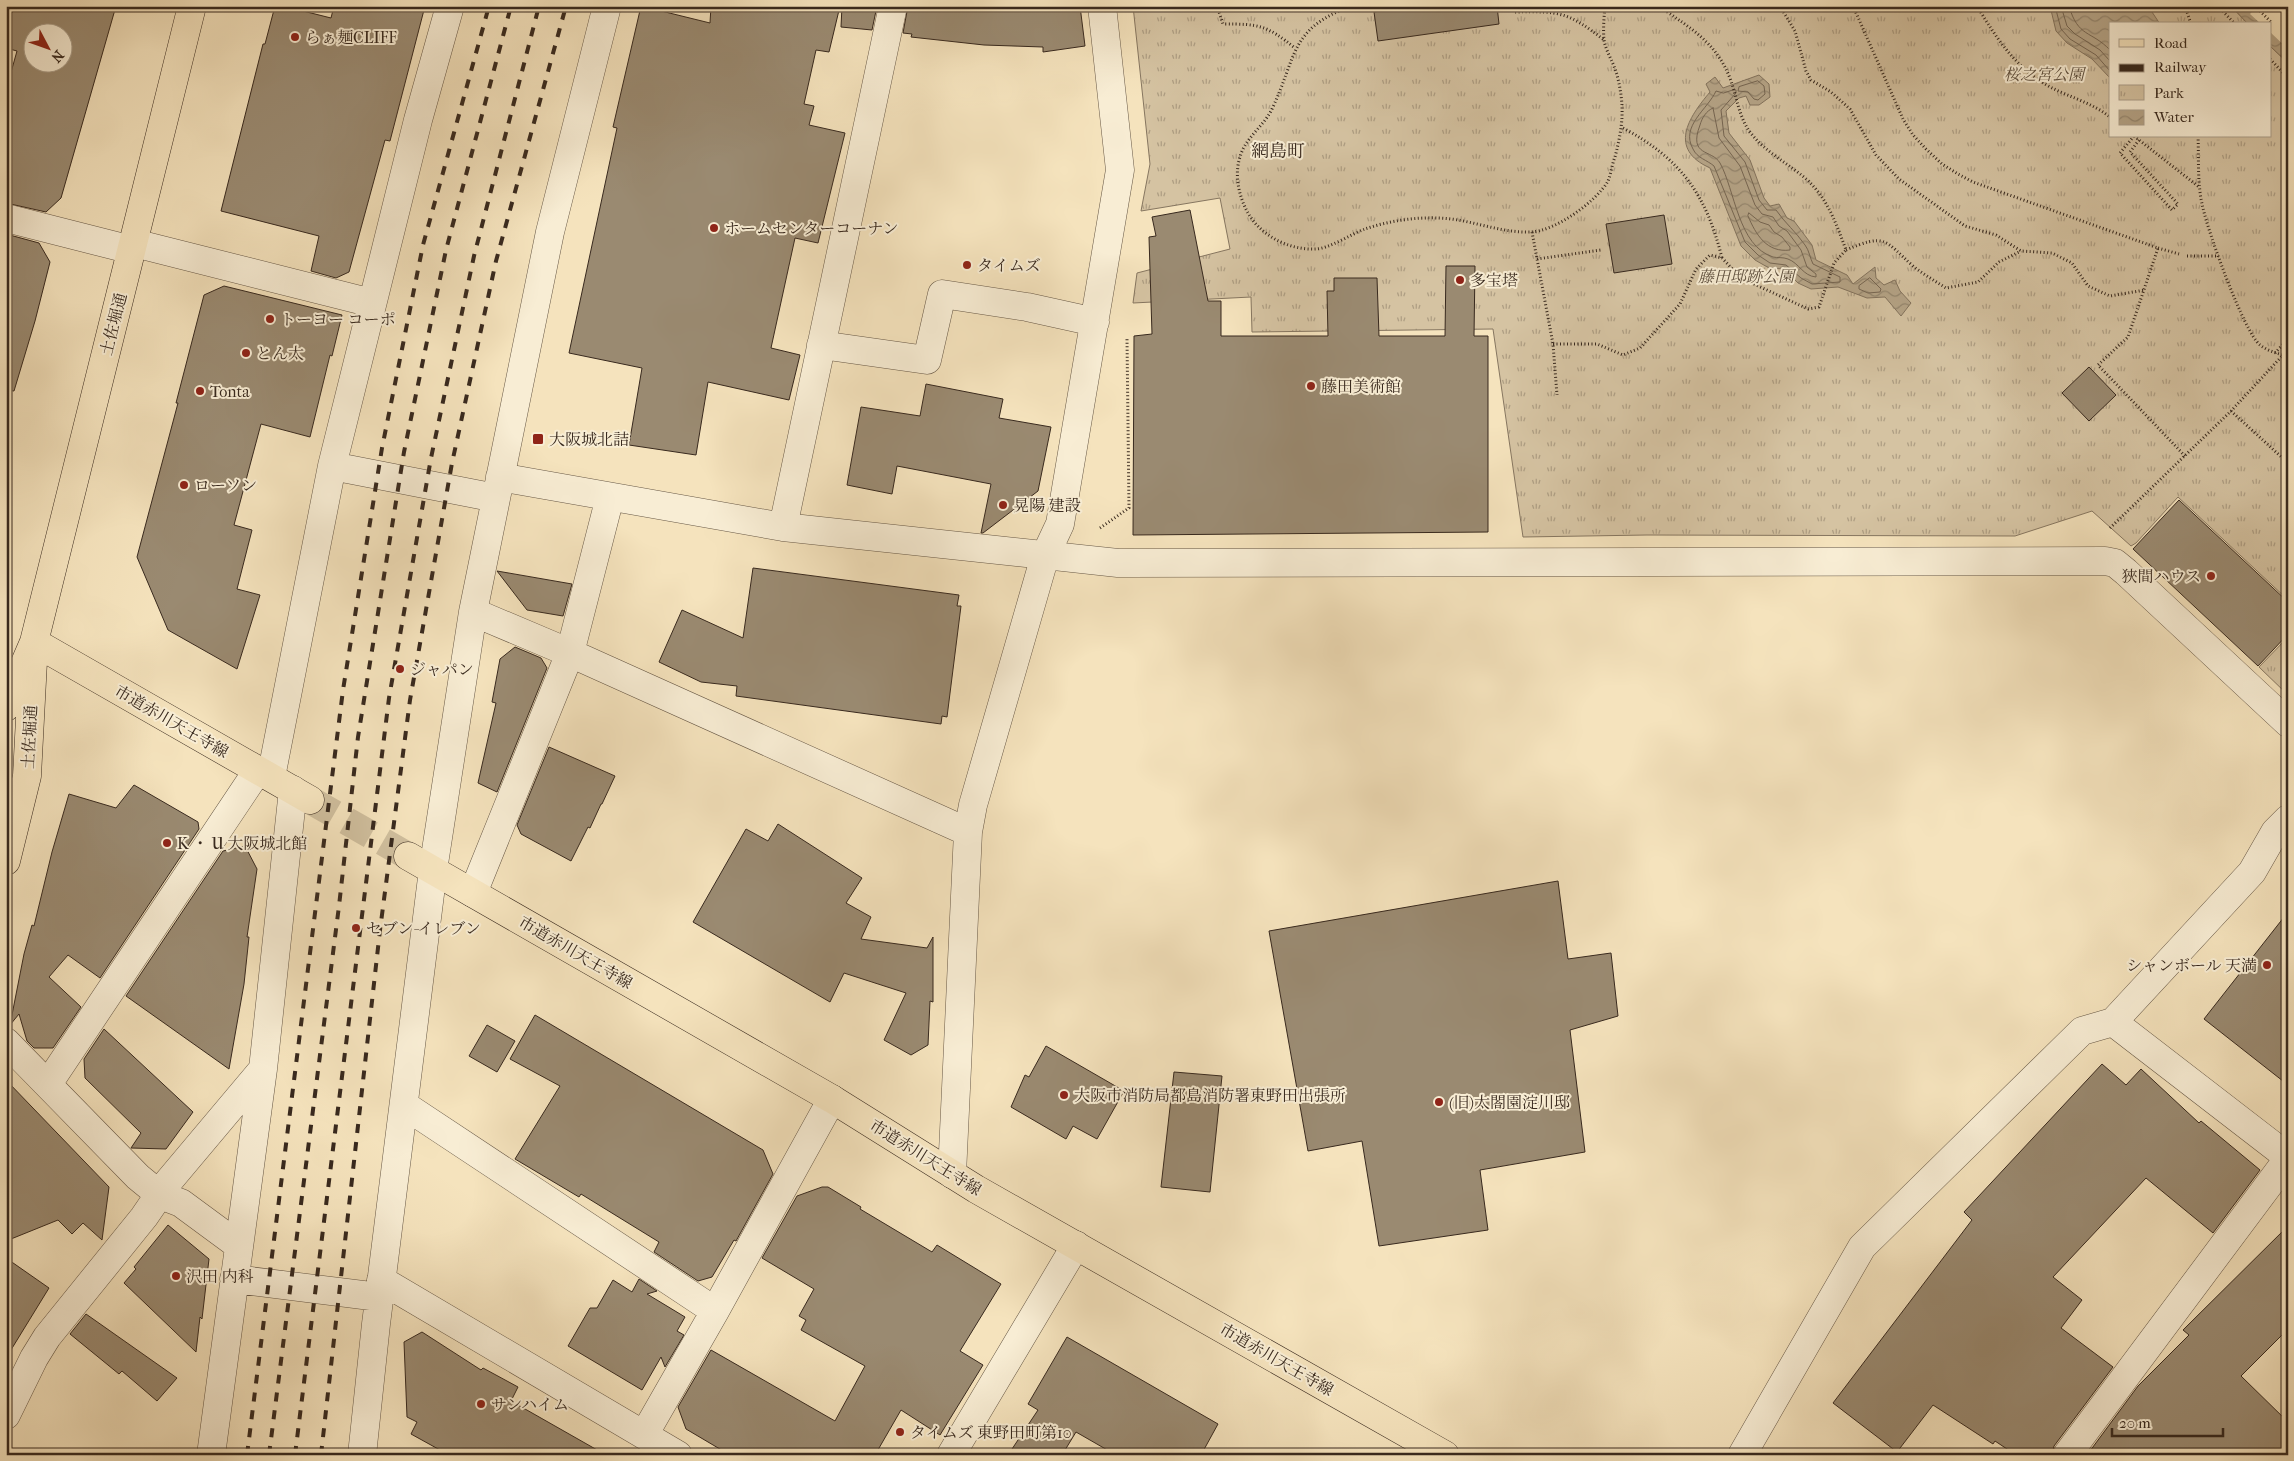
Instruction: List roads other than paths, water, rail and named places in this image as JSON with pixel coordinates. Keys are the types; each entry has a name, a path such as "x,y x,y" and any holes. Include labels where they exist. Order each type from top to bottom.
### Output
{"main road":[{"name":"土佐堀通","path":"6,707 34,642 192,6"},
{"name":"土佐堀通","path":"6,861 27,776 34,642"},
{"name":"市道赤川天王寺線","path":"34,642 283,784"},
{"name":"市道赤川天王寺線","path":"408,856 832,1099 952,1174 1445,1455"}],"street":[{"path":"211,1455 263,1069 283,784 332,466 372,303 450,6"},
{"path":"362,1455 380,1288 433,870 473,612 550,232 607,6"},
{"path":"784,527 893,6"},
{"path":"952,1174 968,832 972,805 1045,556 1060,524 1120,170 1102,6"},
{"path":"6,218 372,303"},
{"path":"822,344 927,360 942,294 1027,307 1095,322"},
{"path":"332,466 498,488 610,497 784,527 1118,563 2077,560 2115,563 2288,723"},
{"path":"472,892 570,653 610,497"},
{"path":"473,612 570,653 968,832"},
{"path":"48,1084 283,784"},
{"path":"1742,1455 1862,1247 2082,1030 2112,1022 2252,872 2275,832 2288,819"},
{"path":"2067,1455 2288,1158 2112,1022"},
{"path":"6,1042 138,1178 160,1194 181,1203 238,1245"},
{"path":"6,1414 34,1358 47,1337 160,1194 263,1069"},
{"path":"644,1435 832,1099"},
{"path":"404,1105 715,1311"},
{"path":"951,1455 1076,1245"},
{"path":"234,1279 380,1288 678,1455"}],"water":[{"path":"2050,6 2148,6 2159,22 2109,22 2109,77 2092,59 2067,43 2056,31"},
{"path":"2231,6 2288,6 2288,63 2272,48 2272,22 2246,22"},
{"path":"1759,75 1769,84 1770,97 1759,105 1750,105 1746,96 1739,98 1726,111 1729,133 1750,160 1764,198 1770,206 1779,204 1787,218 1794,221 1812,245 1816,260 1847,275 1853,284 1875,267 1876,278 1884,285 1895,280 1900,291 1911,303 1901,316 1885,297 1867,298 1838,287 1811,289 1798,283 1784,269 1769,268 1755,260 1741,246 1710,168 1697,160 1689,152 1686,133 1689,122 1710,92 1706,84 1715,77 1723,88"}],"tunnel":[{"path":"310,800 408,856"}],"railway":[{"path":"247,1455 343,690 382,448 423,245 489,6"},
{"path":"269,1455 339,906 358,737 404,452 446,250 511,6"},
{"path":"295,1455 389,698 431,458 474,256 539,6"},
{"path":"321,1455 380,930 410,700 452,463 496,261 566,6"}],"place":[{"name":"らぁ麺CLIFF","path":"295,37"},
{"name":"ホームセンターコーナン","path":"714,228"},
{"name":"タイムズ","path":"967,265"},
{"name":"多宝塔","path":"1460,280"},
{"name":"トーヨー コーポ","path":"270,319"},
{"name":"とん太","path":"246,353"},
{"name":"藤田美術館","path":"1311,386"},
{"name":"Tonta","path":"200,391"},
{"name":"大阪城北詰","path":"538,439"},
{"name":"ローソン","path":"184,485"},
{"name":"晃陽 建設","path":"1003,505"},
{"name":"狹間ハウス","path":"2211,576"},
{"name":"ジャパン","path":"400,669"},
{"name":"K ・ U 大阪城北館","path":"167,843"},
{"name":"セブン-イレブン","path":"356,928"},
{"name":"シャンボール 天満","path":"2267,965"},
{"name":"大阪市消防局都島消防署東野田出張所","path":"1064,1095"},
{"name":"(旧)太閤園淀川邸","path":"1439,1102"},
{"name":"沢田 内科","path":"176,1276"},
{"name":"サンハイム","path":"481,1404"},
{"name":"タイムズ 東野田町第10","path":"900,1432"}],"district":[{"name":"網島町","path":"1278,151"}],"park label":[{"name":"桜之宮公園","path":"2044,74"},
{"name":"藤田邸跡公園","path":"1746,276"}]}
